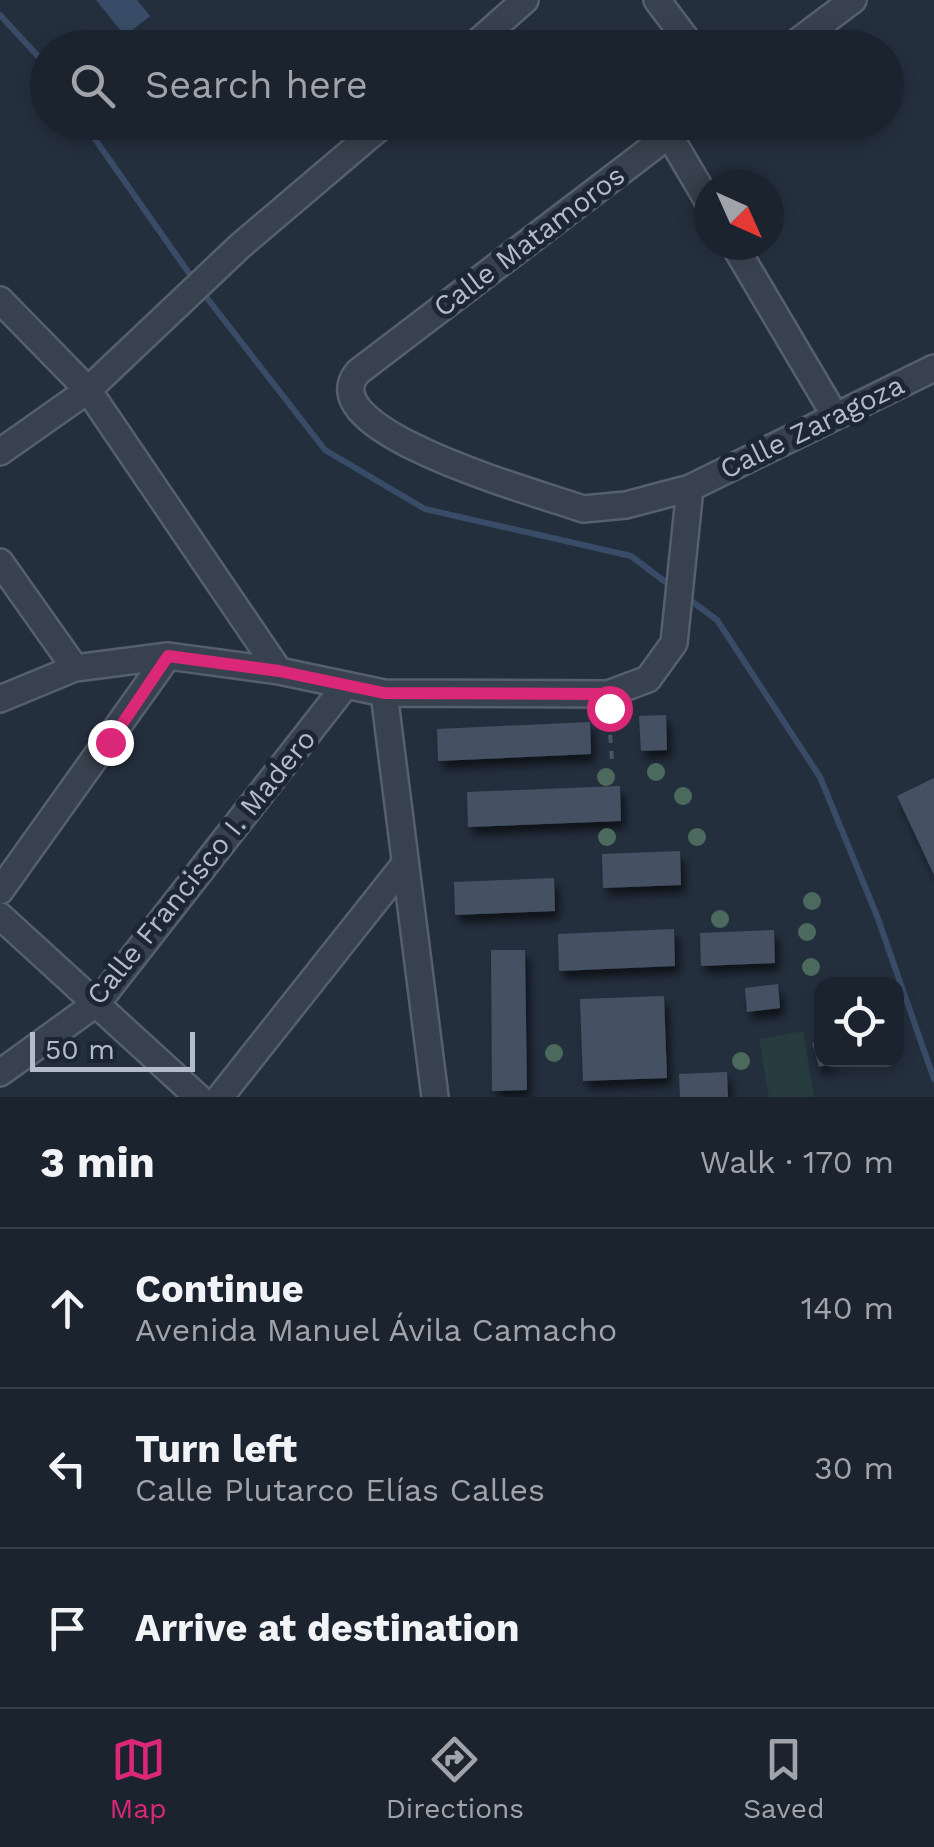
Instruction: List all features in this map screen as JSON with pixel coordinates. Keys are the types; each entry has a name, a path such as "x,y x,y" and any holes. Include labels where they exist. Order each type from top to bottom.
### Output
{"street":[{"path":"492,30 526,0"},
{"path":"657,0 680,30"},
{"path":"813,30 854,0"},
{"path":"0,452 88,390 240,246 365,140"},
{"name":"Calle Matamoros","path":"371,360 663,140"},
{"path":"683,140 695,170"},
{"path":"743,260 834,414"},
{"path":"0,300 88,390 279,671"},
{"name":"Calle Zaragoza","path":"371,360 352,380 356,402 368,420 423,454 567,503 599,510 690,488 934,368"},
{"name":"Calle Zaragoza","path":"619,692 663,664 674,643 690,488"},
{"path":"0,562 75,668"},
{"path":"0,891 168,656"},
{"path":"0,700 75,668 168,656 279,671 384,693 619,692"},
{"name":"Calle Francisco I. Madero","path":"0,1073 98,1002 345,686"},
{"path":"384,693 435,1097"},
{"path":"220,1097 404,865"},
{"path":"0,916 198,1097"}],"path":[{"path":"612,760 619,692"}],"green space":[{"path":"803,1031 814,1097 769,1097 759,1039"}],"water":[{"path":"96,0 137,0 150,16 132,30 120,30"}],"building":[{"path":"666,715 667,750 641,751 639,716"},
{"path":"590,722 591,754 438,761 437,729"},
{"path":"934,778 934,875 897,796"},
{"path":"620,786 621,821 468,827 467,792"},
{"path":"680,851 681,885 603,888 602,854"},
{"path":"554,878 555,911 455,915 454,882"},
{"path":"674,929 675,966 559,971 558,934"},
{"path":"774,930 775,963 701,966 700,933"},
{"path":"491,950 525,950 527,1090 492,1091"},
{"path":"778,984 780,1008 747,1012 745,988"},
{"path":"664,996 667,1078 583,1081 580,999"},
{"path":"727,1072 728,1097 680,1097 679,1074"}],"waterway":[{"path":"0,15 30,48"},
{"path":"96,140 193,279"},
{"path":"200,289 325,450 425,509 631,556 672,587"},
{"path":"686,597 717,620 820,777 877,916 934,1079"}],"route":[{"path":"110,742 168,656 279,671 384,693 608,694 609,708"}]}
